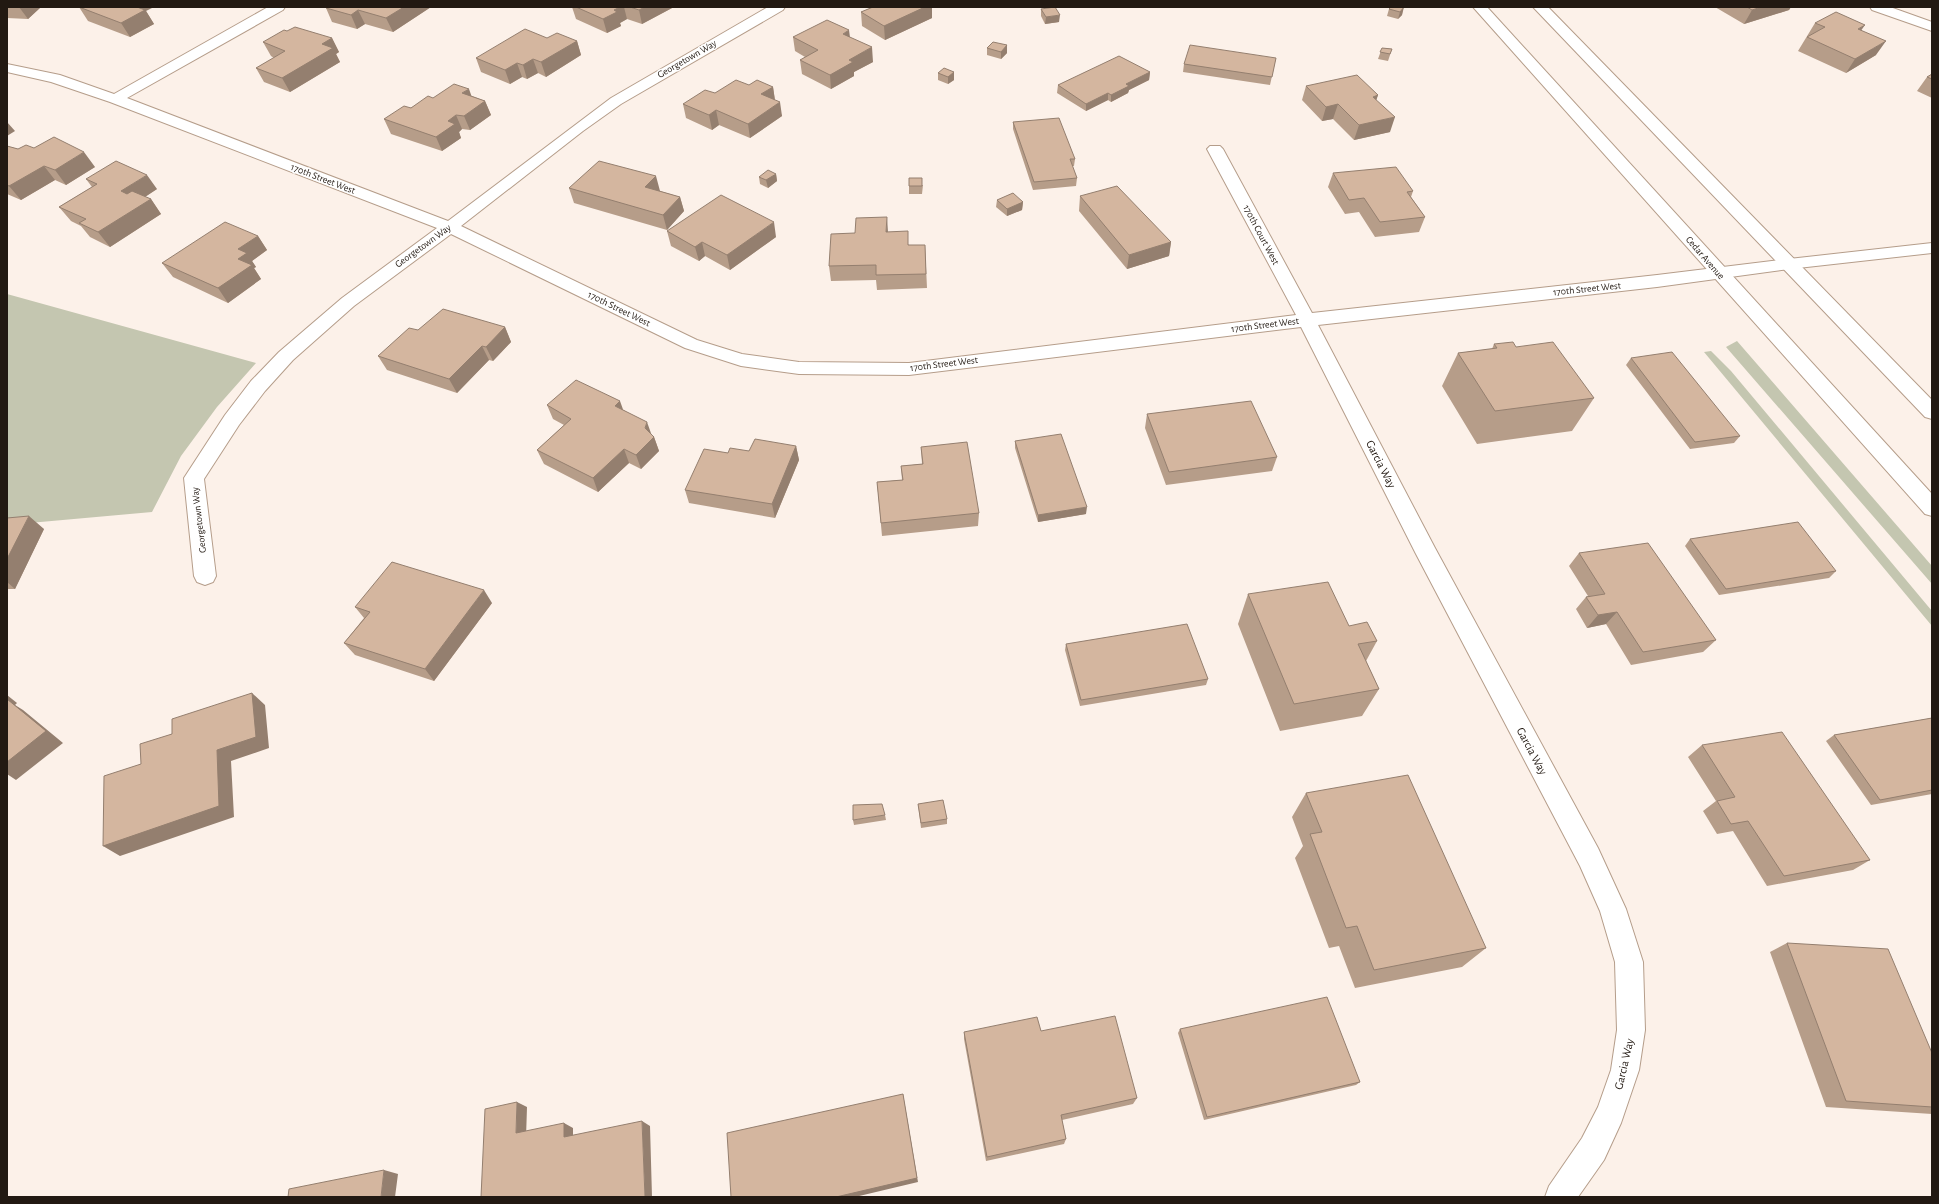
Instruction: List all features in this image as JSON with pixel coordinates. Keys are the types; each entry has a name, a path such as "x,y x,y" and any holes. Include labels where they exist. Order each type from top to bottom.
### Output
{"street":[{"path":"115,99 278,7"},
{"name":"Georgetown Way","path":"205,576 194,478 232,420 262,381 286,356 316,328 354,297 478,206 578,128 616,101 778,7"},
{"name":"Cedar Avenue","path":"1480,7 1718,273 1932,508"},
{"path":"1540,7 1932,412"},
{"path":"1877,7 1932,27"},
{"name":"170th Street West","path":"7,68 55,78 115,99 448,227 691,344 741,360 799,368 909,368 1307,320 1932,248"},
{"name":"170th Court West","path":"1215,149 1307,320"},
{"name":"Garcia Way","path":"1307,320 1430,562 1589,857 1613,909 1629,962 1631,1030 1625,1070 1611,1113 1593,1149 1560,1197"}],"green space":[{"path":"7,294 256,363 217,407 181,456 152,512 7,525"},
{"path":"1737,341 1932,566 1932,584 1726,347"},
{"path":"1711,351 1731,371 1932,611 1932,626 1704,352"}],"building":[{"path":"79,7 137,7 145,10 121,23"},
{"path":"404,7 386,18 358,10 351,15 326,8"},
{"path":"576,7 620,7 614,10 617,12 603,19"},
{"path":"630,7 645,7 639,10"},
{"path":"873,7 925,7 884,26 861,12"},
{"path":"1055,7 1060,15 1046,17 1041,9"},
{"path":"1391,7 1404,7 1400,12 1389,9"},
{"path":"1747,7 1761,7 1752,10"},
{"path":"1836,12 1865,25 1858,29 1886,41 1855,59 1807,37 1825,27 1815,23"},
{"path":"827,20 849,30 843,34 872,47 849,60 853,62 830,75 800,60 818,50 793,37"},
{"path":"295,27 332,38 322,44 333,48 282,78 256,68 285,51 263,42 284,30 287,31"},
{"path":"525,29 547,38 557,33 577,41 541,62 533,59 523,65 517,63 505,70 476,58"},
{"path":"993,42 1007,45 1001,52 987,48"},
{"path":"1190,45 1276,58 1272,77 1184,64"},
{"path":"1382,48 1392,49 1390,54 1380,52"},
{"path":"1119,56 1150,72 1126,84 1129,86 1111,95 1108,93 1086,104 1058,85"},
{"path":"944,68 954,72 948,77 938,73"},
{"path":"1932,74 1932,79 1927,77"},
{"path":"1357,75 1378,95 1373,97 1395,117 1359,125 1338,104 1326,107 1306,86"},
{"path":"736,80 749,85 757,80 773,87 761,94 780,102 748,124 716,110 709,115 683,104 705,90 715,93"},
{"path":"454,84 469,89 462,93 485,101 464,116 456,115 448,121 455,124 436,137 384,119 404,106 411,108 428,96 433,98"},
{"path":"1059,118 1075,159 1070,159 1077,178 1034,182 1013,122"},
{"path":"54,137 84,152 55,170 44,166 9,186 7,185 7,146 18,149 26,145 34,148"},
{"path":"116,161 147,175 121,191 127,194 132,191 151,199 98,232 79,223 86,219 59,207 97,184 86,179"},
{"path":"599,161 656,176 645,187 680,197 663,215 569,188"},
{"path":"1396,167 1413,191 1407,192 1425,217 1380,222 1364,198 1349,200 1333,173"},
{"path":"768,170 776,174 766,180 759,177"},
{"path":"909,178 922,178 922,186 909,186"},
{"path":"1117,186 1171,242 1129,255 1080,196"},
{"path":"1013,193 1023,202 1007,209 997,200"},
{"path":"721,195 774,222 727,255 702,242 695,247 667,231"},
{"path":"887,217 886,232 908,231 908,245 925,245 926,274 876,275 876,265 829,266 831,234 855,233 856,218"},
{"path":"225,222 258,236 238,249 247,253 238,259 252,265 218,288 162,263"},
{"path":"443,309 505,327 486,347 482,346 449,379 378,356 409,328 418,330"},
{"path":"1513,342 1516,347 1553,342 1594,398 1495,411 1458,353 1497,348 1494,344"},
{"path":"1672,352 1740,436 1695,442 1631,358"},
{"path":"576,380 620,401 615,406 647,422 645,428 654,437 636,455 624,449 593,478 537,450 571,419 547,405"},
{"path":"1251,401 1277,457 1169,472 1147,414"},
{"path":"1061,434 1087,507 1038,515 1015,441"},
{"path":"755,439 796,446 772,504 685,490 704,449 728,453 730,448 749,451"},
{"path":"967,442 979,513 881,523 877,482 903,480 901,466 923,464 921,447"},
{"path":"29,516 7,559 7,518"},
{"path":"1798,522 1836,571 1726,589 1690,539"},
{"path":"1648,543 1716,640 1643,652 1617,612 1598,615 1586,597 1605,594 1579,553"},
{"path":"392,562 484,590 425,669 344,643 370,612 355,607"},
{"path":"1328,582 1349,626 1367,622 1377,641 1358,644 1379,689 1294,704 1248,594"},
{"path":"1187,624 1208,679 1081,700 1066,644"},
{"path":"252,693 256,737 217,750 219,806 103,846 104,776 141,764 140,744 172,734 172,719"},
{"path":"7,699 46,731 7,762"},
{"path":"1932,718 1932,790 1880,800 1834,735"},
{"path":"1782,732 1870,860 1784,876 1748,821 1731,824 1717,801 1735,797 1702,745"},
{"path":"1408,775 1486,948 1374,970 1357,926 1346,928 1310,834 1322,832 1306,793"},
{"path":"943,800 947,819 921,823 918,804"},
{"path":"882,804 885,815 853,820 853,805"},
{"path":"1787,943 1888,949 1932,1053 1932,1107 1846,1101"},
{"path":"1327,997 1360,1082 1207,1117 1180,1029"},
{"path":"1115,1016 1137,1098 1061,1115 1066,1139 987,1157 964,1032 1037,1017 1041,1031"},
{"path":"903,1094 917,1178 836,1197 731,1197 727,1133"},
{"path":"517,1102 516,1133 564,1123 564,1137 642,1121 645,1197 481,1197 485,1109"},
{"path":"384,1170 381,1197 288,1197 289,1189"}]}
